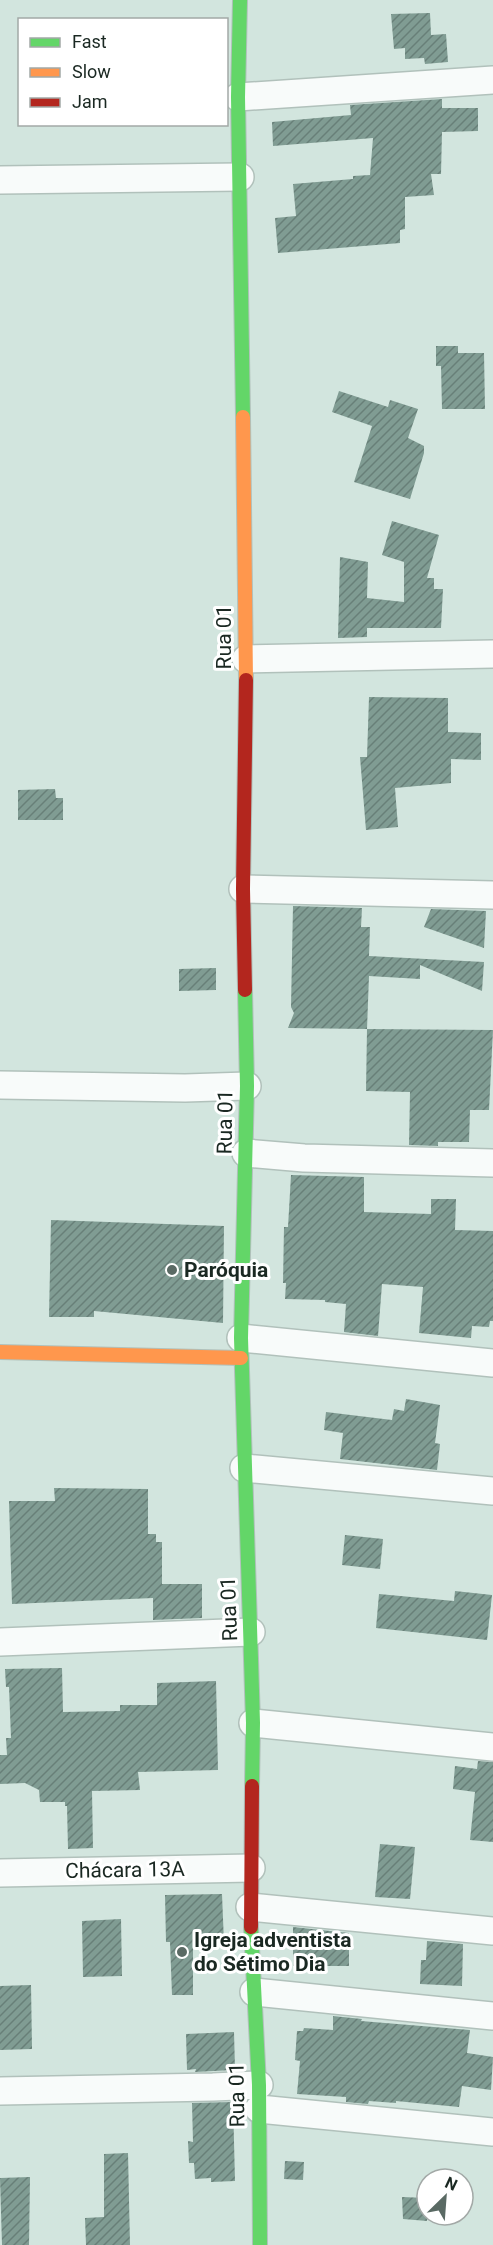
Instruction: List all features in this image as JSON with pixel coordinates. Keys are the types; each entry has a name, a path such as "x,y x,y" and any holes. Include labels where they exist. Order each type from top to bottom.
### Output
{"street":[{"name":"Rua 01","path":"240,0 238,96 246,659 243,890 247,1086 241,1348 253,1723 250,1907 259,2097 260,2245"},
{"path":"238,96 493,80"},
{"path":"0,180 240,177"},
{"path":"246,659 493,654"},
{"path":"243,890 493,895"},
{"path":"0,1085 185,1088 247,1086"},
{"path":"246,1153 304,1158 493,1163"},
{"path":"0,1352 241,1348 493,1363"},
{"path":"244,1468 493,1491"},
{"path":"0,1642 251,1632"},
{"path":"253,1723 493,1748"},
{"name":"Chácara 13A","path":"0,1873 251,1868"},
{"path":"250,1907 493,1931"},
{"path":"254,1992 493,2016"},
{"path":"0,2091 259,2097 493,2132"}],"building":[{"path":"430,13 431,35 446,34 448,62 425,64 424,58 405,59 405,48 394,49 391,14"},
{"path":"442,99 442,108 478,108 478,131 442,132 441,174 431,174 434,195 405,197 405,229 400,230 400,243 278,253 275,218 296,216 293,184 353,179 353,176 370,175 373,138 273,146 272,122 351,115 350,105"},
{"path":"436,346 458,346 458,353 484,353 485,409 442,409 441,366 436,366"},
{"path":"339,391 388,407 390,400 418,409 408,438 424,446 424,453 410,499 354,482 372,426 332,412"},
{"path":"392,521 439,535 427,578 434,578 434,589 443,589 441,628 367,628 367,637 338,638 340,557 368,562 367,598 404,602 404,562 382,555"},
{"path":"369,697 448,698 448,732 481,733 481,760 451,759 451,783 395,788 398,827 366,830 360,757 367,757"},
{"path":"55,789 56,798 63,798 63,820 18,820 18,790"},
{"path":"293,906 362,908 361,927 370,927 369,956 484,962 482,991 420,965 420,979 369,976 367,1029 288,1028 294,1013 291,1007"},
{"path":"431,909 486,911 484,948 424,927"},
{"path":"216,968 216,990 179,991 179,969"},
{"path":"367,1029 493,1030 489,1110 470,1110 469,1142 438,1142 438,1146 409,1145 410,1092 366,1091"},
{"path":"291,1175 364,1177 364,1212 431,1214 431,1199 456,1199 455,1230 493,1231 493,1321 490,1321 489,1327 472,1326 471,1338 419,1333 423,1287 382,1284 378,1336 344,1332 346,1304 325,1302 325,1300 285,1299 284,1227 288,1227"},
{"path":"51,1220 224,1226 223,1323 94,1311 94,1317 49,1317"},
{"path":"406,1399 440,1405 435,1443 440,1444 437,1470 340,1459 343,1433 324,1430 326,1412 392,1420 394,1409 404,1411"},
{"path":"54,1488 148,1489 148,1534 156,1534 156,1542 162,1542 162,1584 202,1584 202,1618 153,1620 153,1598 12,1604 9,1501 55,1501"},
{"path":"345,1535 383,1539 380,1569 342,1565"},
{"path":"455,1591 492,1595 487,1640 376,1628 379,1594 454,1601"},
{"path":"62,1668 63,1712 120,1711 120,1705 157,1705 157,1683 216,1681 218,1770 138,1772 140,1790 92,1791 93,1848 68,1849 65,1802 40,1802 39,1790 25,1783 0,1784 0,1755 7,1755 6,1738 11,1738 9,1687 6,1687 5,1669"},
{"path":"478,1761 493,1762 493,1842 470,1840 475,1792 453,1789 455,1766 477,1769"},
{"path":"380,1844 415,1847 410,1899 375,1897"},
{"name":"Igreja adventista do Sétimo Dia","path":"222,1894 224,1943 193,1942 193,1995 172,1995 170,1942 166,1942 165,1895"},
{"path":"121,1919 122,1976 83,1977 82,1921"},
{"path":"293,1927 349,1933 349,1966 293,1966"},
{"path":"427,1941 463,1944 462,1986 420,1984 421,1960 426,1960"},
{"path":"31,1985 32,2049 0,2050 0,1986"},
{"path":"333,2016 362,2019 361,2021 470,2030 467,2053 493,2057 491,2090 462,2086 459,2107 396,2101 396,2103 369,2101 368,2104 346,2102 346,2097 297,2094 300,2061 295,2060 297,2031 303,2031 304,2028 333,2030"},
{"path":"234,2032 235,2069 195,2072 196,2069 187,2070 186,2034"},
{"path":"233,2102 235,2181 211,2182 211,2178 195,2179 194,2163 189,2163 188,2141 193,2142 192,2103"},
{"path":"128,2153 130,2245 86,2245 85,2218 104,2217 104,2154"},
{"path":"285,2161 304,2162 303,2180 284,2179"},
{"path":"30,2177 29,2245 2,2245 0,2178"},
{"path":"402,2197 415,2198 415,2220 403,2219"}],"traffic: fast":[{"path":"240,0 238,97 243,417"},
{"path":"245,990 247,1086 241,1338 253,1723 252,1786"},
{"path":"251,1927 259,2085 260,2245"}],"traffic: slow":[{"path":"243,417 246,680"},
{"path":"0,1352 241,1358"}],"traffic: jam":[{"path":"245,990 243,889 246,680"},
{"path":"251,1927 252,1786"}],"place":[{"name":"Paróquia","path":"172,1270"},
{"name":"Igreja adventista do Sétimo Dia","path":"182,1952"}]}
